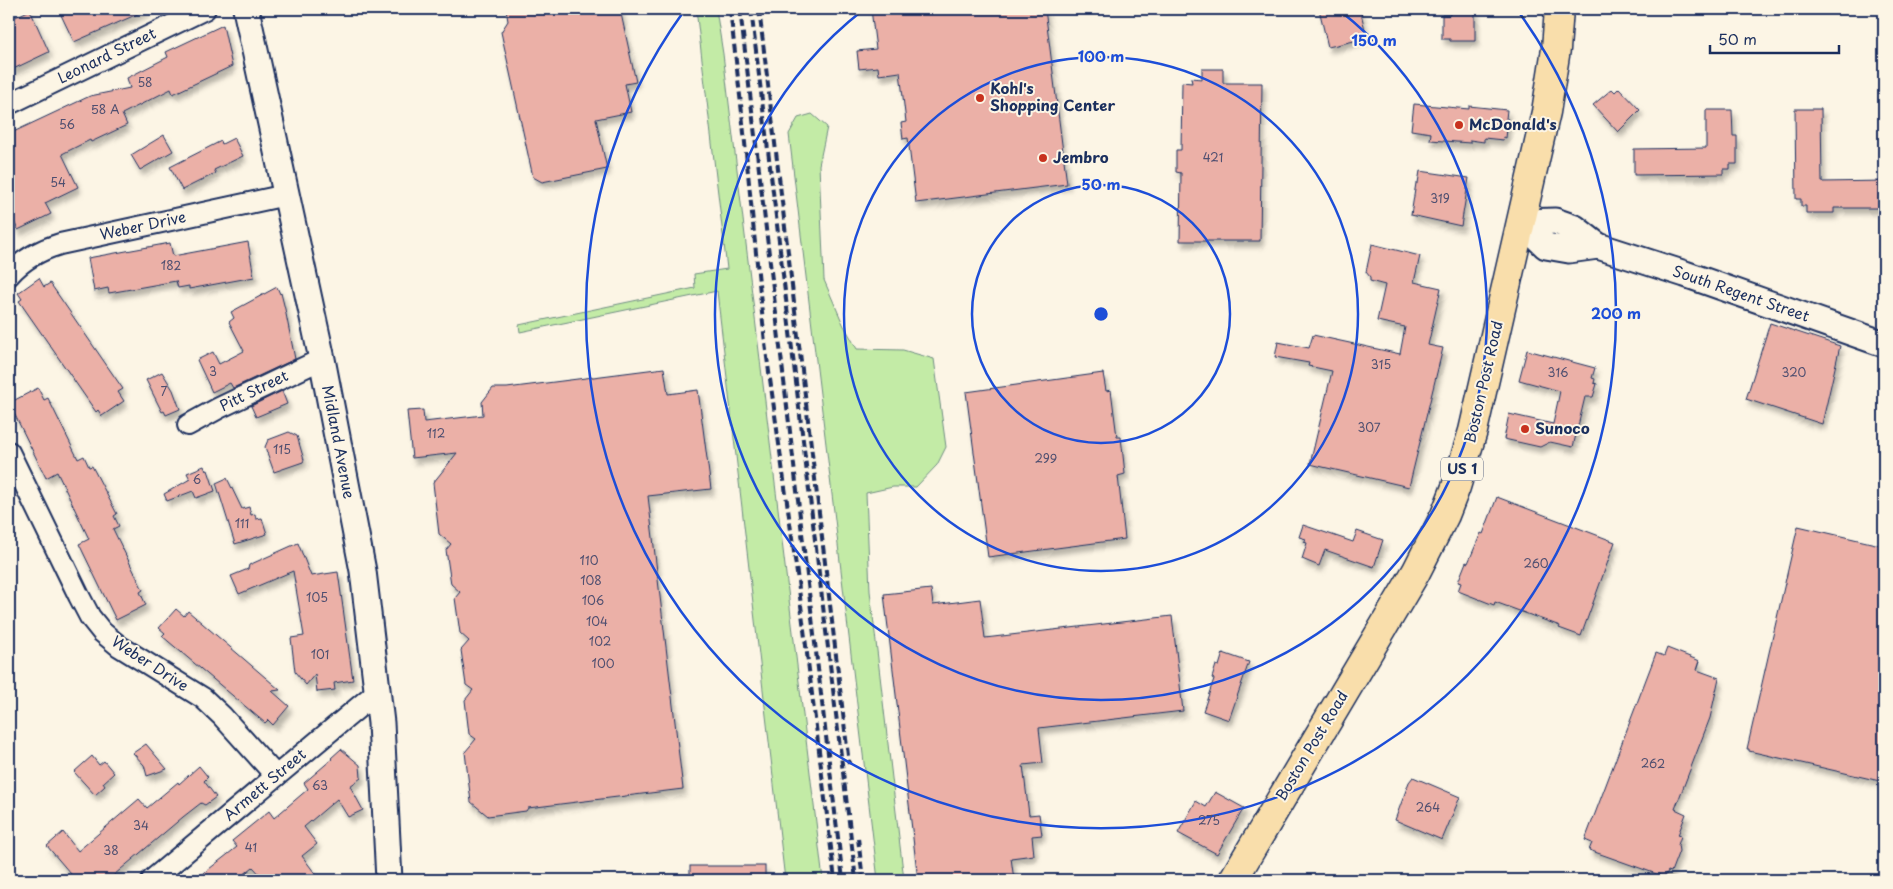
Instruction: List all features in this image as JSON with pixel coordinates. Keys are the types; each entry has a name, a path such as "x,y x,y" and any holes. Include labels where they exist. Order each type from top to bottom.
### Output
{"main road":[{"name":"Boston Post Road","path":"1233,880 1416,572 1445,515 1465,460 1549,98 1559,9"}],"street":[{"name":"Leonard Street","path":"9,104 205,9"},
{"name":"Midland Avenue","path":"246,9 322,359 363,571 378,691 385,770 389,880"},
{"name":"Weber Drive","path":"9,275 25,260 42,250 60,244 286,195"},
{"name":"South Regent Street","path":"1521,222 1546,246 1569,250 1598,246 1685,274 1884,344"},
{"name":"Pitt Street","path":"188,425 219,408 322,359"},
{"name":"Weber Drive","path":"9,452 78,596 90,617 102,632 119,646 203,698 222,716 276,776"},
{"name":"Armett Street","path":"152,880 378,691"}],"green space":[{"path":"696,9 716,9 723,54 823,880 785,880 717,291 520,332 519,325 695,288 694,274 727,269"},
{"path":"812,114 827,127 819,165 824,280 843,324 857,349 903,350 934,359 946,447 937,465 916,487 893,487 866,493 870,591 904,880 878,880 789,134 798,118"}],"building":[{"path":"74,9 149,9 74,42 61,15"},
{"path":"506,9 620,9 636,82 625,84 631,112 596,119 607,169 542,182 533,177 501,32 508,21"},
{"name":"Kohl's Shopping Center","path":"871,9 1045,9 1067,184 916,203 908,138 903,139 901,123 906,122 900,72 879,75 878,67 859,69 857,51 876,49"},
{"path":"1319,9 1360,9 1367,38 1328,47"},
{"path":"1449,9 1475,9 1475,41 1450,41 1450,39 1442,39 1442,15 1450,15"},
{"path":"30,10 49,52 9,71 9,20"},
{"path":"223,25 232,66 173,94 171,89 122,114 127,125 62,154 78,187 45,203 51,214 18,230 9,211 9,134 90,96 130,88 127,78 168,57 166,52"},
{"path":"1202,69 1223,69 1223,83 1262,83 1260,241 1180,241 1181,173 1176,172 1176,150 1181,150 1182,82 1192,83 1191,78 1202,79"},
{"path":"1619,88 1640,110 1618,132 1593,105 1612,89 1615,92"},
{"name":"McDonald's","path":"1414,104 1469,109 1469,106 1507,110 1506,138 1504,137 1503,140 1484,138 1484,142 1470,140 1470,143 1430,140 1431,133 1411,130"},
{"path":"1795,109 1821,109 1822,182 1884,181 1884,208 1834,208 1834,213 1806,213 1806,206 1801,206 1801,199 1796,199"},
{"path":"1706,110 1732,110 1733,136 1737,136 1737,164 1730,164 1730,169 1723,169 1723,174 1634,175 1634,149 1706,148"},
{"path":"164,135 173,151 140,170 131,155"},
{"path":"234,138 243,156 214,170 216,173 182,190 170,167 221,141 222,144"},
{"path":"1420,171 1469,178 1461,226 1411,215 1416,183 1418,183"},
{"path":"248,242 254,277 189,289 189,286 178,288 176,281 109,293 108,288 94,291 88,258 170,243 173,256"},
{"path":"1372,244 1420,256 1414,282 1441,288 1428,345 1443,348 1409,487 1310,464 1332,371 1308,366 1309,363 1275,357 1278,342 1309,348 1313,335 1400,354 1405,327 1377,321 1385,285 1370,281 1370,277 1366,272"},
{"path":"39,278 44,287 50,283 123,389 118,392 124,401 102,416 98,410 96,412 19,301 22,299 18,293"},
{"path":"277,287 281,293 285,309 295,359 233,388 230,383 212,392 197,360 213,352 219,364 244,351 229,322 234,318 231,312"},
{"path":"1770,323 1840,346 1822,424 1746,399"},
{"path":"1527,350 1595,368 1592,378 1595,379 1594,383 1597,384 1593,397 1585,397 1573,447 1550,442 1540,447 1504,439 1509,414 1553,424 1560,391 1519,380"},
{"path":"664,368 668,394 698,390 711,489 648,496 683,789 528,808 526,811 488,816 471,802 465,752 476,739 469,734 465,700 473,690 466,685 461,650 469,641 460,633 455,598 460,592 451,584 446,550 451,544 439,534 433,483 457,453 412,458 407,411 423,410 424,422 483,415 482,402 493,388 507,388"},
{"path":"162,372 173,390 180,409 166,415 164,411 162,412 146,380"},
{"path":"1103,373 1106,391 1111,390 1117,437 1121,437 1125,474 1118,476 1125,539 988,557 966,392"},
{"path":"38,388 44,400 48,398 78,459 84,456 89,467 92,466 117,514 114,516 119,526 113,529 143,590 140,592 146,605 116,620 79,544 89,539 57,472 46,478 9,403"},
{"path":"282,391 287,404 256,417 251,406"},
{"path":"289,432 297,436 304,460 274,472 265,447 268,440"},
{"path":"204,466 206,471 208,470 215,491 196,498 193,491 167,501 164,494 190,479 187,473"},
{"path":"227,478 242,509 249,507 251,515 255,514 256,519 262,518 267,534 235,544 216,483"},
{"path":"1497,497 1615,542 1581,636 1559,628 1560,626 1495,602 1494,605 1458,591 1461,583 1458,582 1466,562 1468,563 1481,533 1483,534"},
{"path":"1303,525 1353,542 1357,531 1383,540 1374,567 1325,550 1319,566 1302,559 1307,543 1304,542 1306,539 1299,537"},
{"path":"1798,526 1884,546 1884,782 1747,749"},
{"path":"298,543 311,576 338,572 353,680 334,683 335,690 317,692 315,674 306,685 295,672 291,638 304,636 293,571 239,594 231,576 248,569 249,565"},
{"path":"931,589 933,605 980,599 985,638 1172,616 1183,711 1039,728 1043,763 1023,765 1029,815 1039,814 1042,835 1032,836 1034,855 1011,858 1014,880 918,880 884,594"},
{"path":"176,609 184,616 188,611 280,690 272,691 289,706 273,725 268,720 265,723 162,636 165,633 159,628"},
{"path":"1667,648 1700,661 1697,670 1719,678 1710,718 1675,809 1686,814 1678,835 1681,836 1678,845 1679,851 1671,872 1668,871 1665,877 1589,850 1592,843 1585,840 1656,653 1664,656"},
{"path":"1223,653 1249,662 1229,720 1203,711 1214,679 1212,678 1216,665 1219,666"},
{"path":"146,744 167,769 147,776 144,765 133,753"},
{"path":"341,749 360,765 361,778 350,786 363,810 348,817 337,799 304,827 317,844 302,856 320,880 265,880 253,867 237,880 195,880 237,847 232,841 269,811 274,818 308,789 304,783"},
{"path":"92,756 99,765 104,761 114,773 103,783 105,786 95,795 74,772"},
{"path":"199,766 208,777 204,781 216,797 205,805 201,803 108,880 76,880 47,846 63,832 78,851 139,799 147,808"},
{"path":"1413,777 1460,797 1442,840 1395,820 1409,782"},
{"path":"1215,792 1244,808 1217,854 1178,833 1196,801 1206,807"},
{"path":"690,866 765,866 765,880 690,880"}],"railway":[{"path":"730,9 765,343 798,581 835,880"},
{"path":"740,9 843,880"},
{"path":"751,9 856,880"},
{"path":"759,9 849,764"},
{"path":"858,838 863,880"}],"place":[{"name":"Kohl's Shopping Center","path":"980,98"},
{"name":"McDonald's","path":"1459,125"},
{"name":"Jembro","path":"1043,158"},
{"name":"Sunoco","path":"1525,429"}]}
